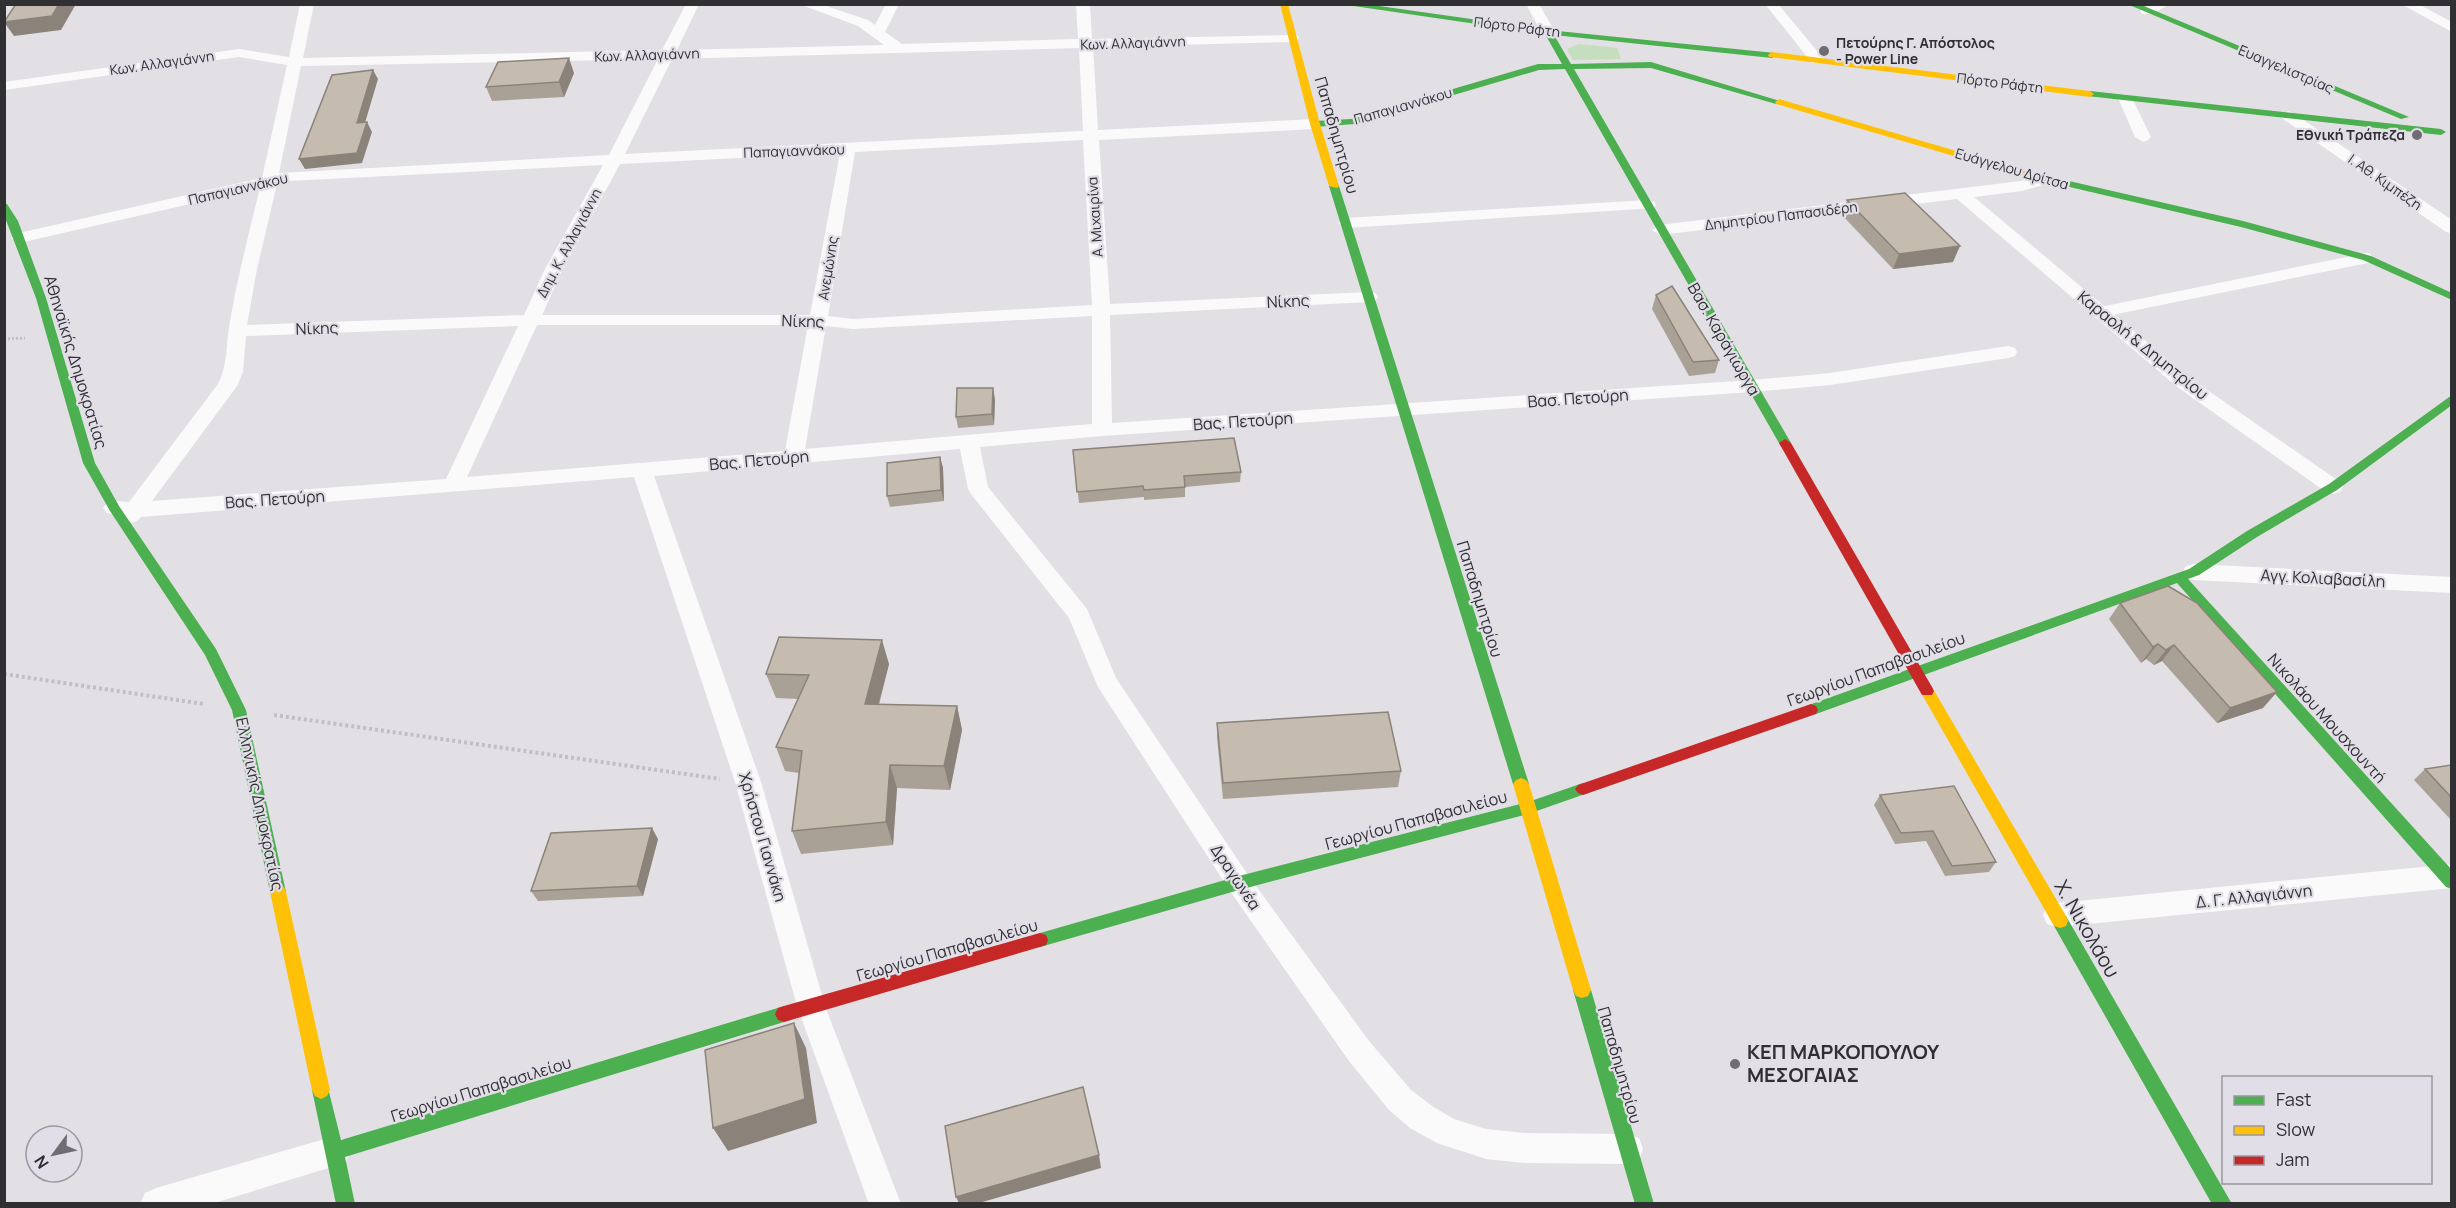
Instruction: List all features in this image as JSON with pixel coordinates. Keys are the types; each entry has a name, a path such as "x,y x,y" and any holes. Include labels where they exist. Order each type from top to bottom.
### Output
{"main road":[{"name":"Παπαδημητρίου","path":"1284,4 1315,124 1528,808 1645,1203"},
{"name":"Πόρτο Ράφτη","path":"1344,4 1548,32 1817,60 2125,98 2448,132"},
{"name":"Ευαγγελιστρίας","path":"2131,4 2422,125"},
{"name":"Βασ. Καράγιωργα","path":"1548,32 1660,230 1918,673"},
{"path":"1640,41 1652,64"},
{"name":"Ευάγγελου Δρίτσα","path":"1567,65 1652,64 2043,180 2243,224 2367,258 2451,297"},
{"name":"Παπαγιαννάκου","path":"1315,124 1352,122 1538,67 1567,65"},
{"name":"Αθηναϊκής Δημοκρατίας","path":"4,206 20,238 41,298 89,463 125,514"},
{"name":"Γεωργίου Παπαβασιλείου","path":"335,1151 811,1006 1239,883 1528,808 1918,673 2186,574 2333,487 2451,399"},
{"name":"Ελληνικής Δημοκρατίας","path":"125,514 211,653 239,710 346,1203"},
{"name":"Νικολάου Μουσχουντή","path":"2186,574 2450,878"},
{"name":"Χ. Νικολάου","path":"1918,673 2223,1203"}],"street":[{"path":"125,514 227,386 234,372 237,331 248,269 270,180 307,4"},
{"name":"Δημ. Κ. Αλλαγιάννη","path":"453,485 529,320 693,4"},
{"path":"805,4 862,23 897,47"},
{"path":"877,33 893,4"},
{"name":"Α. Μιχαιρίνα","path":"1083,4 1101,310 1102,430"},
{"name":"Βασ. Καράγιωργα","path":"1532,4 1548,32"},
{"path":"1771,4 1817,60"},
{"path":"2147,11 2164,4"},
{"path":"2407,4 2451,28"},
{"name":"Κων. Αλλαγιάννη","path":"4,86 239,53 293,62 346,63 1292,38"},
{"path":"2125,98 2143,137"},
{"name":"Ι. Αθ. Κιμπέζη","path":"2288,116 2451,228"},
{"name":"Παπαγιαννάκου","path":"20,238 223,193 288,176 1315,124"},
{"path":"2422,125 2448,132"},
{"name":"Ανεμώνης","path":"794,457 848,149"},
{"name":"Δημητρίου Παπασιδέρη","path":"1660,230 1961,194 2022,186 2043,180"},
{"name":"Καραολή & Δημητρίου","path":"1961,194 2183,382 2333,487"},
{"path":"1346,223 1648,206"},
{"name":"Νίκης","path":"237,331 529,320 819,320 853,324 1369,297"},
{"name":"Βασ. Πετούρη","path":"1404,410 1830,379 2008,352"},
{"name":"Βας. Πετούρη","path":"125,514 1102,430 1404,410"},
{"name":"Δραγωνέα","path":"969,441 978,489 1079,615 1106,681 1239,883 1359,1051 1400,1100 1421,1117 1448,1132 1486,1144 1524,1148 1628,1149"},
{"name":"Χρήστου Γιαννάκη","path":"642,470 748,783 811,1006 885,1203"},
{"name":"Αγγ. Κολιαβασίλη","path":"2186,574 2451,585"},
{"name":"Δ. Γ. Αλλαγιάννη","path":"2057,915 2450,878"},
{"path":"156,1203 335,1151"}],"lane":[{"path":"2101,312 2367,258"}],"path":[{"path":"4,674 748,783"}],"green space":[{"path":"1579,44 1617,48 1621,59 1573,60 1567,49"}],"building":[{"path":"16,4 59,4 52,16 4,22"},
{"path":"569,58 559,82 486,87 498,62"},
{"path":"373,70 357,123 367,122 357,153 299,159 332,75"},
{"path":"1905,193 1960,246 1899,254 1847,200"},
{"path":"1672,286 1719,360 1693,362 1656,295"},
{"path":"957,388 993,388 992,414 956,417"},
{"path":"1234,438 1241,472 1184,476 1185,487 1144,490 1143,486 1077,492 1073,450"},
{"path":"940,457 941,490 887,496 887,463"},
{"path":"2168,586 2197,603 2277,692 2230,708 2174,645 2166,650 2158,644 2153,647 2120,603"},
{"path":"779,637 882,640 865,704 957,706 944,766 890,765 886,822 792,831 802,751 776,747 809,675 766,674"},
{"path":"1388,712 1401,771 1223,783 1217,723"},
{"path":"2451,765 2451,797 2425,769"},
{"path":"1954,786 1996,862 1952,866 1933,831 1901,833 1880,795"},
{"path":"652,828 637,886 531,891 551,833"},
{"path":"794,1023 805,1099 713,1128 705,1050"},
{"path":"1083,1087 1099,1155 956,1197 945,1126"}],"traffic: fast":[{"path":"1344,4 1548,32 1772,55"},
{"path":"2131,4 2404,117"},
{"path":"1548,32 1785,443"},
{"path":"1315,124 1352,122 1538,67 1651,65 1779,102"},
{"path":"2090,94 2441,132"},
{"path":"2025,174 2243,224 2367,258 2452,297"},
{"path":"1334,186 1521,784"},
{"path":"4,206 13,221 41,298 89,463 114,508 211,653 239,710 278,892"},
{"path":"1811,710 2194,572 2252,534 2333,487 2452,399"},
{"path":"2178,576 2452,882"},
{"path":"1040,940 1239,883 1528,808 1583,789"},
{"path":"2060,921 2223,1204"},
{"path":"1582,990 1645,1204"},
{"path":"335,1151 784,1014"},
{"path":"321,1090 346,1204"}],"traffic: slow":[{"path":"1284,4 1315,124 1334,186"},
{"path":"1772,55 2090,94"},
{"path":"1779,102 2025,174"},
{"path":"1927,691 2060,921"},
{"path":"1521,784 1582,990"},
{"path":"278,892 321,1090"}],"traffic: jam":[{"path":"1785,443 1927,691"},
{"path":"1583,789 1811,710"},
{"path":"784,1014 1040,940"}],"place":[{"name":"Πετούρης Γ. Απόστολος - Power Line","path":"1824,51"},
{"name":"Εθνική Τράπεζα","path":"2417,135"},
{"name":"ΚΕΠ ΜΑΡΚΟΠΟΥΛΟΥ ΜΕΣΟΓΑΙΑΣ","path":"1735,1064"}]}
